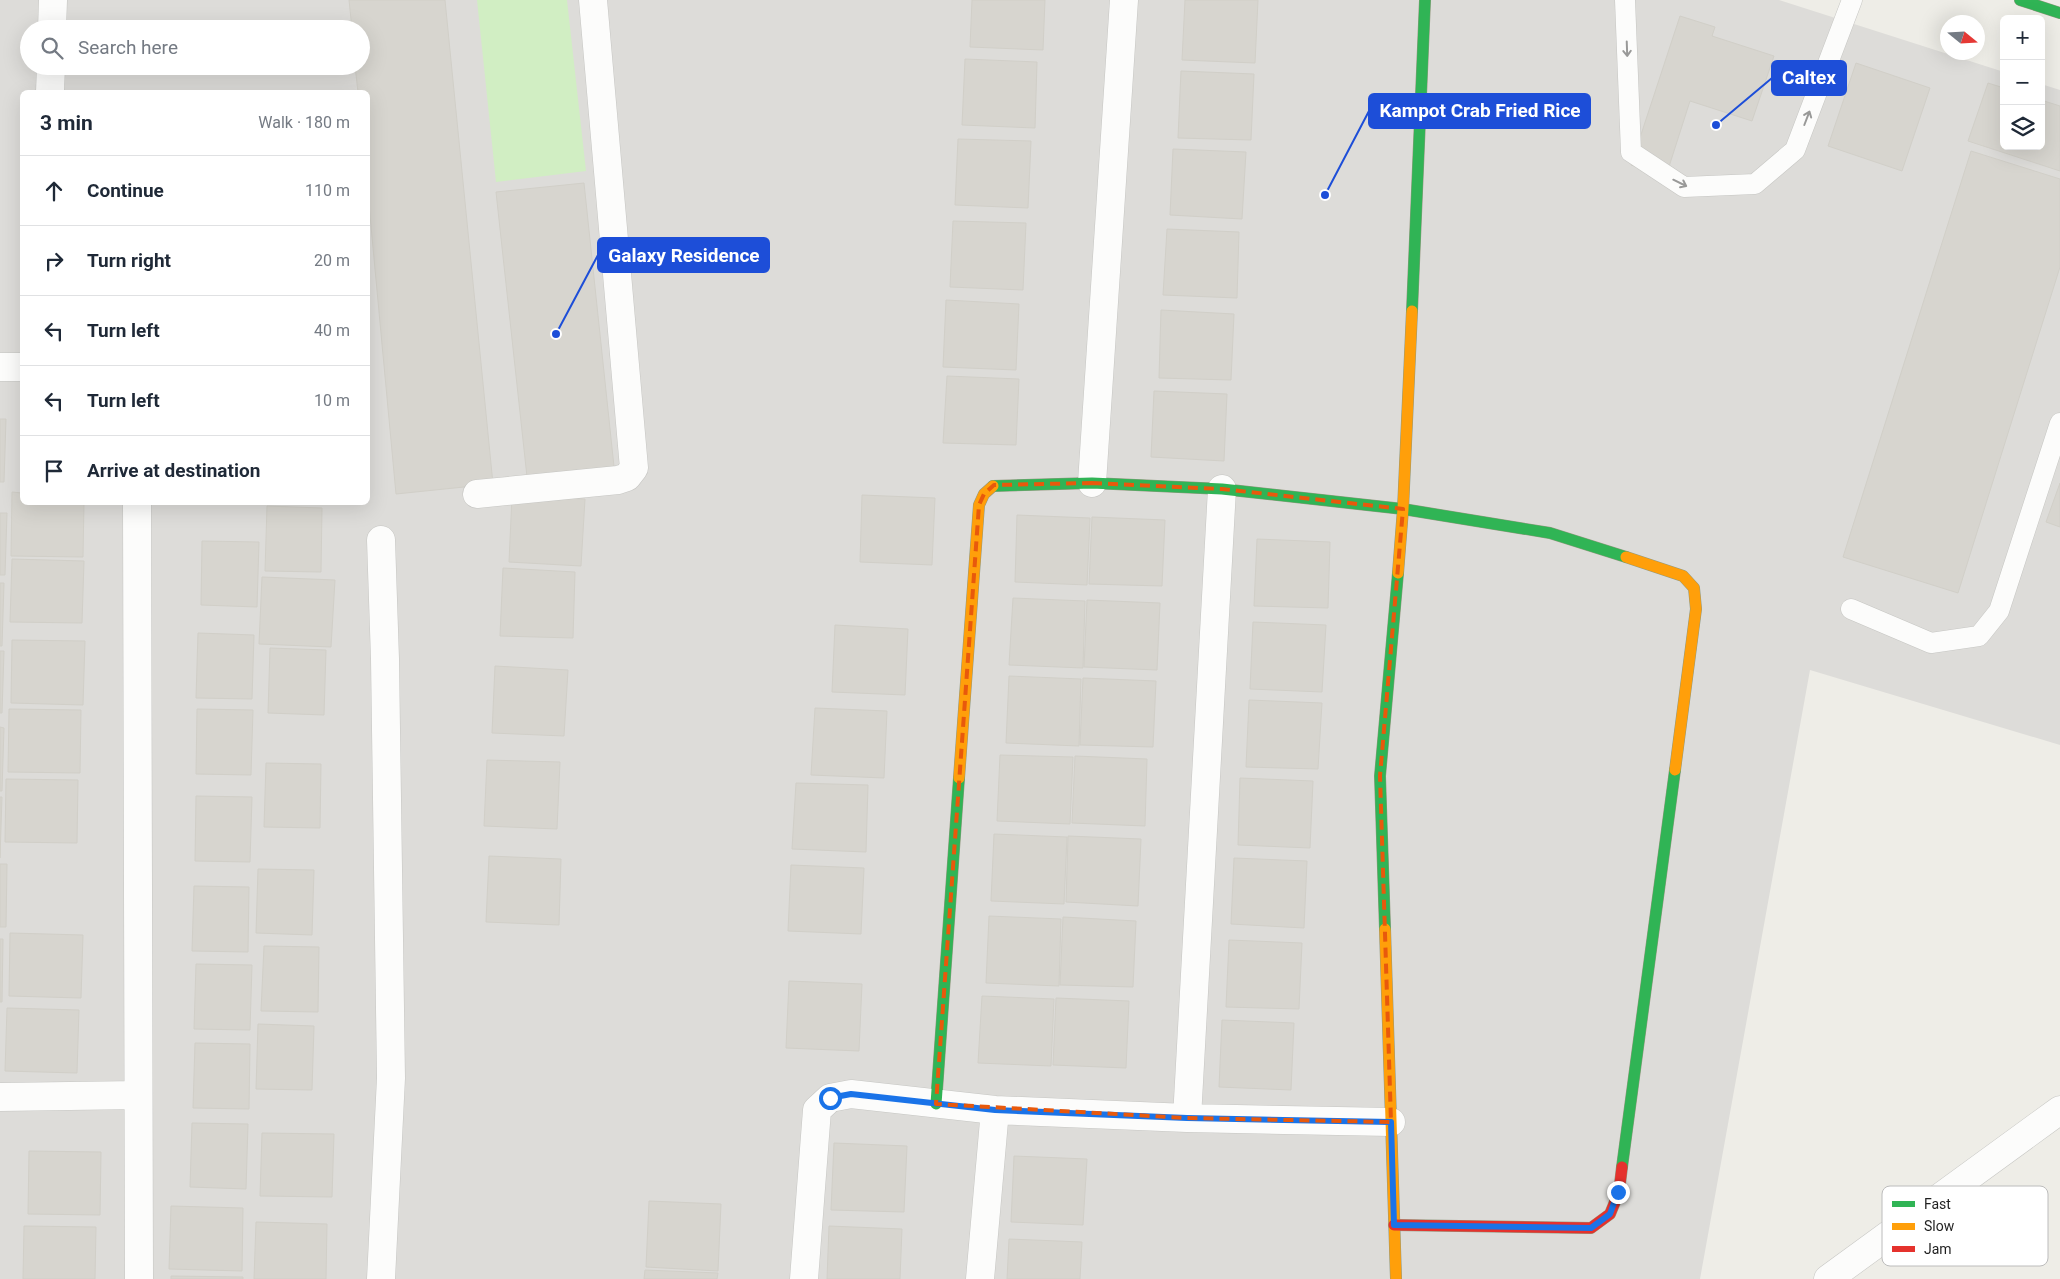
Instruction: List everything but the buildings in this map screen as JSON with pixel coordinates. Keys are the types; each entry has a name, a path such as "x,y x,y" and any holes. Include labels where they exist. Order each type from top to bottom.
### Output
{"main road":[{"path":"1396,1279 1380,776 1403,509 1425,0"},
{"path":"2020,0 2060,13"},
{"path":"936,1104 980,506 984,494 994,485 1092,483 1222,489 1403,509 1550,533 1683,576 1694,588 1696,609 1618,1192 1610,1214 1591,1228 1394,1225"}],"street":[{"path":"52,20 53,0"},
{"path":"477,494 618,480 627,477 634,468 594,0"},
{"path":"1092,483 1124,0"},
{"path":"50,90 51,75"},
{"path":"0,367 20,367"},
{"path":"1187,1118 1222,489"},
{"path":"137,505 138,1279"},
{"path":"381,540 385,658 386,844 391,1078 381,1279"},
{"path":"0,1096 138,1094"},
{"path":"804,1279 816,1110 830,1098 851,1094 995,1110 1187,1118 1391,1122"},
{"path":"980,1279 995,1110"},
{"path":"1956,1186 2060,1110"},
{"path":"1828,1279 1882,1240"}],"lane":[{"path":"1625,0 1631,152 1684,187 1755,184 1795,150 1852,0"},
{"path":"1851,609 1931,643 1979,636 1999,611 2060,423"}],"highlighted area":[{"path":"1092,483 1222,489 1403,509 1380,776 1391,1122 1187,1118 936,1104 979,505 984,494 994,485"}],"shaded area":[{"path":"0,0 1779,0 1940,52 1940,60 1966,60 2000,71 2000,150 2045,150 2045,85 2060,90 2060,745 1810,670 1700,1279 0,1279"}],"green space":[{"path":"477,0 567,0 586,171 496,182"}],"traffic: fast":[{"path":"1412,311 1425,0"},
{"path":"2020,0 2060,13"},
{"path":"993,486 1092,483 1222,489 1403,509 1550,533 1626,557"},
{"path":"1385,929 1380,776 1398,573"},
{"path":"1622,1167 1675,770"},
{"path":"936,1104 959,778"}],"traffic: slow":[{"path":"1398,573 1403,509 1412,311"},
{"path":"959,778 979,505 984,494 993,486"},
{"path":"1626,557 1683,576 1694,588 1696,609 1675,770"},
{"path":"1385,929 1396,1279"}],"traffic: jam":[{"path":"1394,1225 1591,1228 1610,1214 1619,1192 1622,1167"}],"place":[{"name":"Caltex","path":"1716,125"},
{"name":"Kampot Crab Fried Rice","path":"1325,195"},
{"name":"Galaxy Residence","path":"556,334"}],"route":[{"path":"830,1098 851,1094 995,1110 1187,1118 1391,1122 1394,1225 1591,1228 1610,1214 1618,1192"}]}
